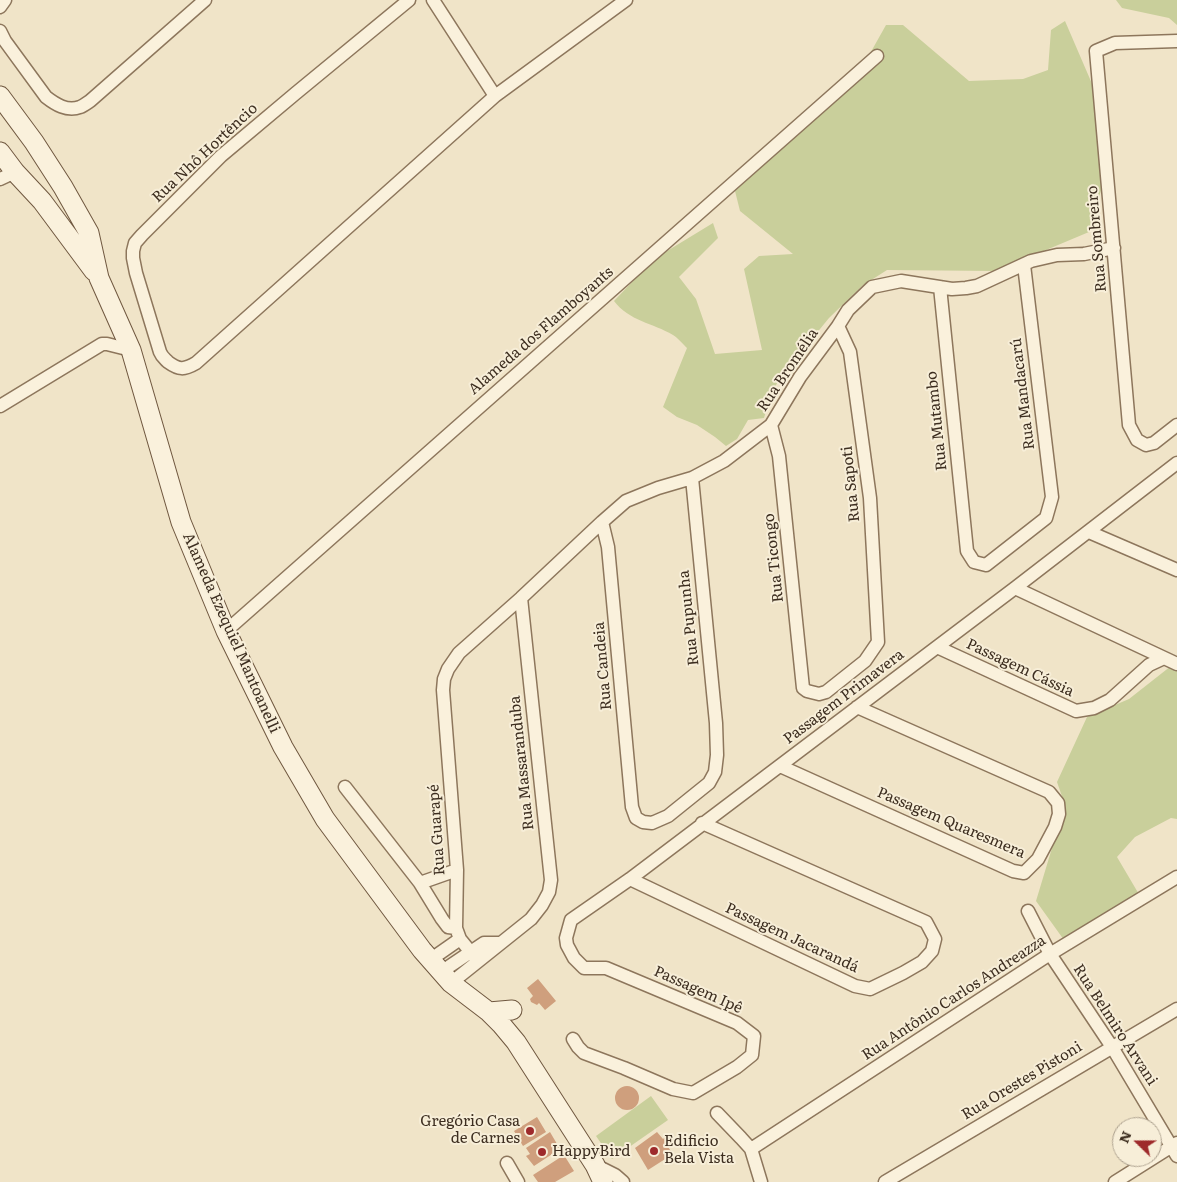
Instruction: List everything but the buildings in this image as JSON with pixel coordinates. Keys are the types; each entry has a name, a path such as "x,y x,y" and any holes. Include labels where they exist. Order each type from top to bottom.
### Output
{"main road":[{"name":"Alameda Ezequiel Mantoanelli","path":"1,98 34,142 63,187 89,233 99,278 131,350 181,522 226,631 282,747 325,820 441,972 489,1012 520,1047 595,1165 603,1182"},
{"name":"Alameda Ezequiel Mantoanelli","path":"0,152 7,175 42,201 99,278"},
{"path":"42,201 63,187"},
{"path":"489,1012 517,1017 520,1047"}],"street":[{"path":"0,7 5,0"},
{"path":"0,31 5,41 46,97 54,104 68,108 79,107 90,101 204,0"},
{"name":"Rua Nhô Hortêncio","path":"409,0 221,156 135,243 133,258 136,273 162,356 174,366 181,368 188,367 200,359 495,96"},
{"path":"433,0 495,96 626,0"},
{"name":"Rua Sombreiro","path":"1177,41 1115,43 1096,51 1129,425 1137,440 1146,445 1154,443 1177,425"},
{"name":"Alameda dos Flamboyants","path":"226,631 878,56"},
{"name":"Rua Bromélia","path":"443,690 444,679 448,669 459,653 626,501 658,488 692,478 724,461 771,425 800,377 848,310 872,287 901,282 952,289 977,286 1032,261 1057,255 1084,254 1114,248"},
{"name":"Rua Mandacarú","path":"967,551 974,562 986,565 1046,518 1052,497 1024,265"},
{"name":"Rua Mutambo","path":"940,287 967,551"},
{"name":"Rua Sapoti","path":"803,688 819,694 826,692 865,661 878,642 870,498 850,352 838,326"},
{"path":"0,406 102,344 131,350"},
{"name":"Rua Ticongo","path":"771,425 779,456 803,688"},
{"name":"Passagem Primavera","path":"584,968 574,958 566,938 571,920 630,879 1176,468"},
{"name":"Rua Pupunha","path":"632,808 636,818 643,822 652,823 668,816 709,783 715,772 717,755 716,723 692,478"},
{"name":"Rua Candeia","path":"602,522 610,566 632,808"},
{"path":"1089,532 1177,570"},
{"path":"1016,588 1177,664"},
{"name":"Rua Massaranduba","path":"441,972 501,943 531,919 549,892 551,880 520,598"},
{"name":"Passagem Cássia","path":"937,647 1076,711 1094,708 1110,700 1149,665 1164,658"},
{"name":"Rua Guarapé","path":"443,690 457,870 458,933"},
{"name":"Passagem Quaresmera","path":"780,766 1013,871 1024,873 1038,859 1059,814 1058,803 1048,792 857,707"},
{"path":"345,787 420,883 448,927 458,933 474,957"},
{"name":"Passagem Jacarandá","path":"630,879 862,988 870,989 902,974 922,962 932,951 935,939 926,922 702,823"},
{"path":"420,883 457,870"},
{"name":"Rua Antônio Carlos Andreazza","path":"751,1150 1050,954 1177,877"},
{"name":"Rua Belmiro Arvani","path":"1028,911 1050,954 1112,1047 1175,1148"},
{"path":"441,972 458,933"},
{"name":"Passagem Ipê","path":"573,1039 584,1053 673,1089 693,1093 737,1067 752,1054 754,1036 737,1023 606,968 584,968"},
{"name":"Rua Orestes Pistoni","path":"885,1182 1177,1009"},
{"path":"717,1114 751,1150 761,1182"},
{"path":"1115,1182 1175,1148"},
{"path":"507,1164 518,1182"},
{"name":"Alameda Ezequiel Mantoanelli","path":"595,1165 615,1175 623,1182"}],"green space":[{"path":"1116,0 1177,0 1177,25 1169,18 1122,8"},
{"path":"1065,21 1096,93 1102,187 1089,232 996,271 887,270 862,286 829,318 784,373 772,391 764,418 748,420 737,439 726,446 697,425 677,417 663,407 687,348 673,335 627,313 614,301 654,259 713,223 718,238 679,277 696,299 715,354 762,350 744,269 759,256 793,254 740,211 735,191 854,82 886,25 903,25 969,81 1023,79 1048,70 1051,30"},
{"path":"1171,666 1177,670 1177,819 1171,818 1135,837 1117,857 1140,896 1064,940 1036,901 1065,805 1057,782 1087,717 1129,699"},
{"path":"651,1096 668,1120 612,1159 596,1136"}],"place":[{"name":"Gregório Casa de Carnes","path":"530,1131"},
{"name":"Edificio Bela Vista","path":"654,1151"},
{"name":"HappyBird","path":"542,1152"}]}
